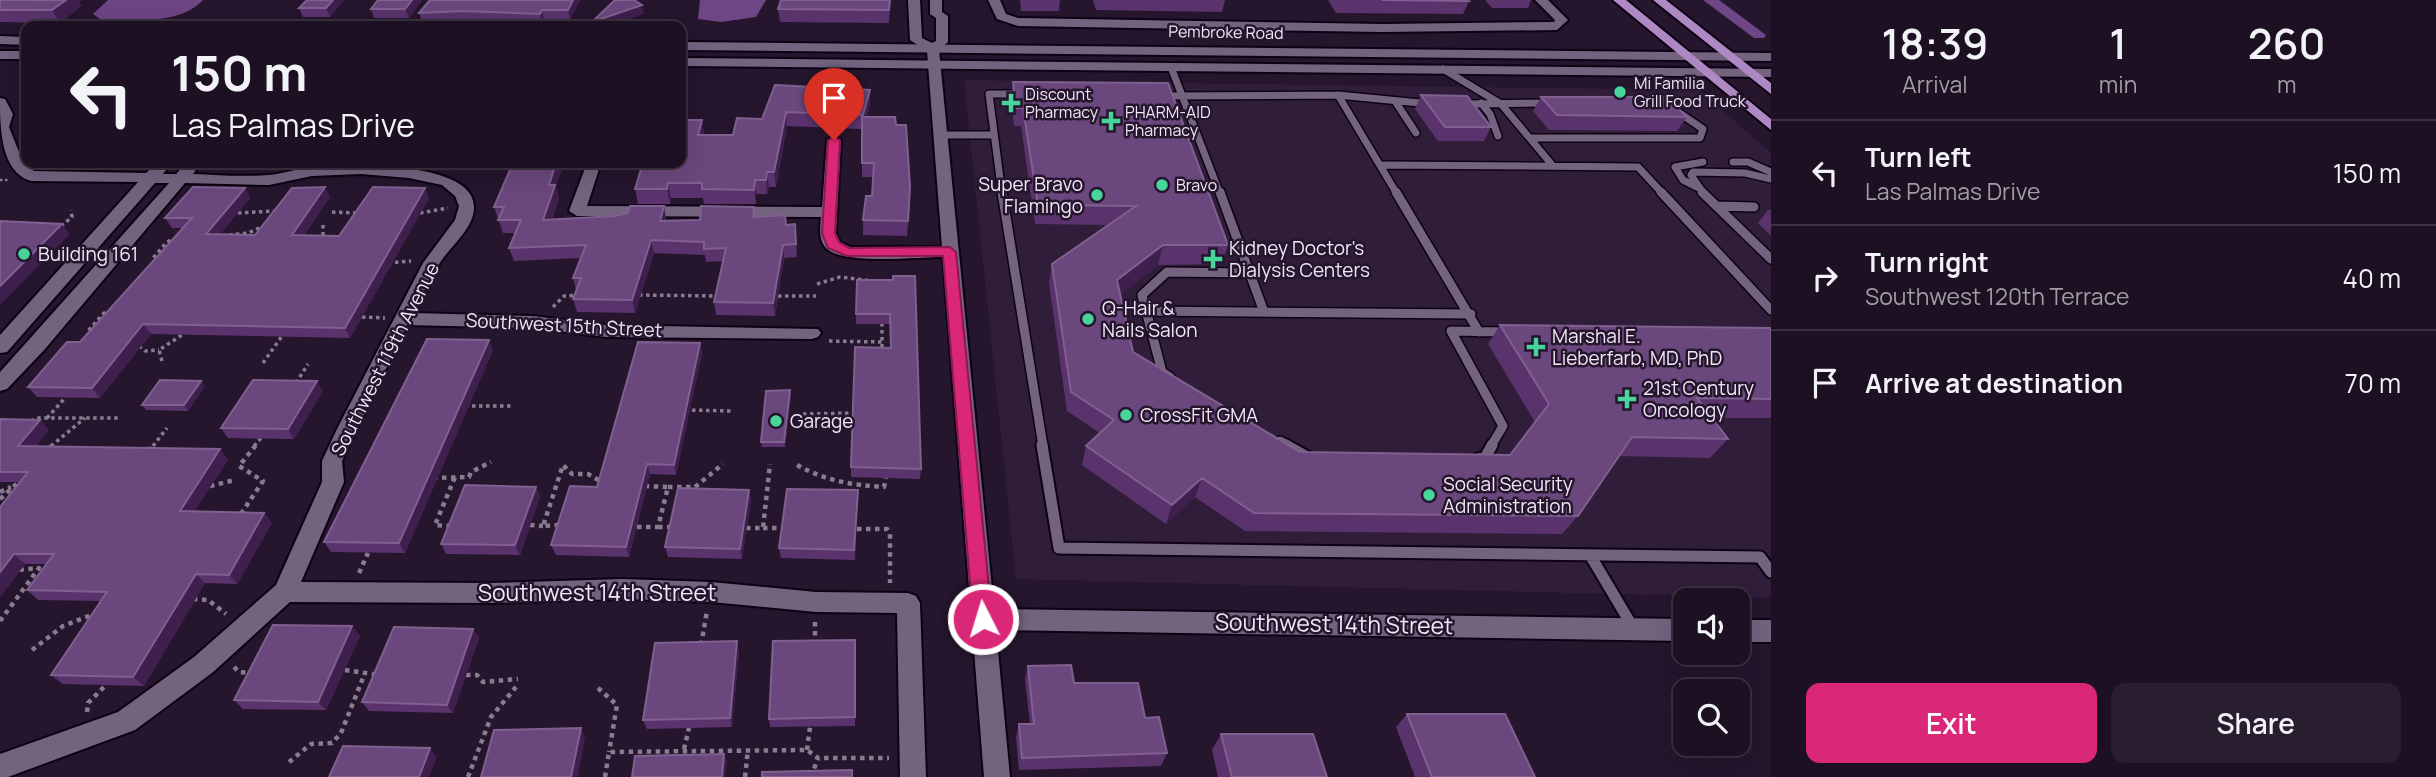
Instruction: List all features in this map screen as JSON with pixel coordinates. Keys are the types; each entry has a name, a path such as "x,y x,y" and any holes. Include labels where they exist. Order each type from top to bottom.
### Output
{"highway":[{"path":"1619,0 1771,126"},
{"path":"1658,0 1771,90"}],"street":[{"path":"914,0 916,40 933,57"},
{"path":"936,0 936,14 942,16 948,14 948,0"},
{"path":"994,0 996,12 1003,19 1018,22 1383,28 1557,26 1562,20 1541,0"},
{"path":"942,16 942,42 933,57 997,777"},
{"path":"0,40 21,41"},
{"name":"Pembroke Road","path":"686,46 1171,66 1771,73"},
{"path":"0,55 21,55"},
{"name":"Pembroke Road","path":"686,62 933,57 1771,57"},
{"path":"1,102 6,114 2,127 12,139 12,155 25,174 102,180 269,180 329,169 388,171 447,182 462,194 466,204"},
{"path":"834,140 828,233 833,245 847,252 950,252"},
{"path":"0,347 159,168"},
{"path":"0,384 38,345 190,168"},
{"path":"592,168 577,211 829,212"},
{"name":"Southwest 119th Avenue","path":"0,767 126,721 203,665 285,592 333,482 332,461 431,262 463,221 466,204"},
{"name":"Southwest 15th Street","path":"401,319 544,323 606,331 818,337"},
{"name":"Southwest 14th Street","path":"285,592 491,593 623,589 711,592 816,602 899,603"},
{"path":"899,603 912,767"},
{"name":"Southwest 14th Street","path":"983,619 1673,630"},
{"path":"1750,631 1771,631"}],"lane":[{"path":"1171,66 1184,94 1185,103 1264,312"},
{"path":"1443,69 1501,104 1553,166"},
{"path":"1029,94 989,94 993,135 1059,548 1760,557 1771,572"},
{"path":"1338,94 1383,165 1479,332"},
{"path":"1150,96 1338,94 1395,102 1442,104"},
{"path":"1395,102 1416,133"},
{"path":"1481,103 1490,114 1498,136"},
{"path":"1453,104 1555,103"},
{"path":"1531,138 1700,138 1703,129 1690,118 1660,105"},
{"path":"939,135 993,135"},
{"path":"1703,162 1675,167 1683,180 1697,187 1771,259"},
{"path":"1733,163 1748,162 1771,172"},
{"path":"1383,165 1638,167 1771,310"},
{"path":"1697,187 1691,175 1693,172 1771,179"},
{"path":"1717,206 1751,206 1739,197"},
{"path":"1184,385 1161,372 1142,295 1167,272 1250,273"},
{"path":"1147,311 1471,314"},
{"path":"1462,461 1485,458 1503,426 1451,331 1518,333"},
{"path":"1275,438 1309,458 1323,458"},
{"path":"1590,555 1634,629"}],"path":[{"path":"0,180 12,180"},
{"path":"420,213 466,204"},
{"path":"60,233 63,230 56,229 72,217 71,210"},
{"path":"238,213 274,211"},
{"path":"332,212 368,212"},
{"path":"220,238 248,233 264,225 267,231"},
{"path":"323,225 321,236 326,242"},
{"path":"169,263 157,263 153,258 167,242 177,238"},
{"path":"382,263 431,262"},
{"path":"817,284 841,277 877,279 884,283 885,290"},
{"path":"636,295 665,293 687,298 720,296"},
{"path":"544,323 557,301 564,296 588,295"},
{"path":"778,296 816,296"},
{"path":"90,344 88,331 104,313 113,314"},
{"path":"882,321 882,358"},
{"path":"138,345 145,351 159,351 191,325"},
{"path":"263,363 282,336 278,333 282,327"},
{"path":"818,337 883,342"},
{"path":"159,351 162,361"},
{"path":"291,391 308,364"},
{"path":"47,418 65,397"},
{"path":"462,406 512,406"},
{"path":"682,410 732,411"},
{"path":"803,414 858,413"},
{"path":"26,424 36,418 119,418"},
{"path":"41,454 85,418"},
{"path":"146,456 167,428"},
{"path":"237,522 263,481 239,466 261,438"},
{"path":"429,478 469,477 471,472 491,462"},
{"path":"642,474 639,486 695,488 723,464"},
{"path":"762,528 770,464"},
{"path":"543,526 563,465 572,474 588,474 607,485"},
{"path":"797,465 825,481 841,485 884,487 886,478"},
{"path":"0,499 25,474"},
{"path":"454,477 435,525 457,527"},
{"path":"210,486 234,480"},
{"path":"0,492 17,484 29,484"},
{"path":"658,527 668,487"},
{"path":"530,525 565,525"},
{"path":"637,527 674,527"},
{"path":"746,528 784,528"},
{"path":"857,529 887,529 890,534 899,603"},
{"path":"0,621 39,568"},
{"path":"14,570 51,568"},
{"path":"195,591 191,599 208,600 244,628"},
{"path":"699,652 711,592"},
{"path":"814,650 816,602"},
{"path":"32,650 63,626 97,613"},
{"path":"345,670 384,676"},
{"path":"289,762 311,744 332,743 341,733 365,673"},
{"path":"466,675 477,675 483,682 518,679"},
{"path":"468,777 480,738 491,722 497,703 516,687"},
{"path":"598,688 617,705 605,777"},
{"path":"807,750 810,727"},
{"path":"684,749 688,728"},
{"path":"609,752 684,749 807,750 818,758 912,767"},
{"path":"745,777 748,750"},
{"path":"811,777 818,758"}],"shaded area":[{"path":"108,0 203,0 181,14 169,17 141,20 100,19 93,14"},
{"path":"700,0 766,0 756,17 721,22 698,19"},
{"path":"964,80 1699,90 1771,153 1771,598 1750,597 1750,588 1673,588 1673,596 1016,579"}],"building":[{"path":"0,0 66,0 52,10 0,10"},
{"path":"307,0 333,0 326,8 299,8"},
{"path":"378,0 412,0 405,9 371,9"},
{"path":"430,0 573,0 568,10 542,10 540,14 463,11 419,13"},
{"path":"615,0 634,0 642,5 595,21"},
{"path":"781,0 890,0 889,10 778,9"},
{"path":"1382,0 1468,0 1469,1"},
{"path":"1013,82 1168,83 1228,245 1163,245 1117,280 1133,352 1300,452 1510,455 1549,404 1500,325 1771,328 1771,399 1697,398 1728,439 1632,437 1578,516 1254,513 1202,478 1172,505 1086,446 1114,420 1071,392 1052,264 1136,206 1038,205 1023,108 1016,108"},
{"path":"775,85 870,90 863,115 786,112 774,172 767,172 766,180 755,180 754,190 702,189 702,183 668,183 667,189 635,189 641,168 686,168 686,120 702,120 698,135 733,135 737,118 762,119"},
{"path":"1421,95 1467,96 1491,127 1445,127"},
{"path":"1541,97 1666,97 1687,117 1557,115"},
{"path":"862,117 895,117 896,125 906,125 910,186 908,221 863,220 866,196 872,196 874,163 862,163"},
{"path":"511,168 554,168 549,185 555,185 543,220 615,216 628,213 630,206 664,206 660,221 700,220 701,206 754,207 753,217 785,215 786,225 795,224 796,244 783,245 773,303 714,302 726,248 704,249 704,242 651,240 632,300 573,299 581,278 573,278 586,245 509,248 521,220 498,220 504,207 494,207"},
{"path":"193,187 245,188 206,234 255,235 292,188 325,187 292,235 339,236 373,187 425,188 345,328 143,324 92,388 28,387 67,342 80,342 192,218 165,218"},
{"path":"0,221 62,224 0,286"},
{"path":"893,276 915,276 921,469 851,467 855,347 891,348 890,314 856,314 857,280 893,280"},
{"path":"427,339 489,340 399,543 324,542"},
{"path":"638,342 700,343 674,465 647,464 626,547 551,545 570,486 597,487"},
{"path":"160,380 201,381 184,405 142,405"},
{"path":"253,380 317,381 288,429 221,428"},
{"name":"Garage","path":"790,390 784,442 761,442 766,391"},
{"path":"0,419 40,420 18,446 220,449 180,511 264,513 229,575 196,574 133,677 51,675 107,592 27,590 54,554 14,554 0,572 0,507 28,472 0,472"},
{"path":"465,485 536,487 515,545 441,544"},
{"path":"678,488 749,490 740,549 665,547"},
{"path":"787,489 858,490 854,550 779,548"},
{"path":"273,625 352,626 318,702 234,700"},
{"path":"394,627 473,629 447,705 362,702"},
{"path":"855,640 855,717 769,719 773,641"},
{"path":"737,641 730,718 643,720 655,643"},
{"path":"1071,665 1074,683 1138,683 1145,718 1159,717 1167,753 1022,758 1019,724 1034,724 1028,666"},
{"path":"1407,714 1505,714 1535,777 1432,777"},
{"path":"581,728 571,777 481,777 494,730"},
{"path":"1221,734 1313,734 1327,777 1232,777"},
{"path":"343,746 430,748 419,777 329,777"},
{"path":"724,754 722,777 632,777 635,756"},
{"path":"852,770 852,777 762,777 762,772"}],"waterway":[{"path":"1710,0 1759,35"}],"place":[{"name":"Mi Familia Grill Food Truck","path":"1620,92"},
{"name":"Discount Pharmacy","path":"1011,103"},
{"name":"PHARM-AID Pharmacy","path":"1111,121"},
{"name":"Bravo","path":"1162,185"},
{"name":"Super Bravo Flamingo","path":"1097,195"},
{"name":"Building 161","path":"24,254"},
{"name":"Kidney Doctor's Dialysis Centers","path":"1213,259"},
{"name":"Q-Hair & Nails Salon","path":"1088,319"},
{"name":"Marshal E. Lieberfarb, MD, PhD","path":"1536,347"},
{"name":"21st Century Oncology","path":"1627,399"},
{"name":"CrossFit GMA","path":"1126,415"},
{"name":"Garage","path":"776,421"},
{"name":"Social Security Administration","path":"1429,495"}],"route":[{"path":"834,140 828,233 833,245 847,252 950,252 983,619"}]}
